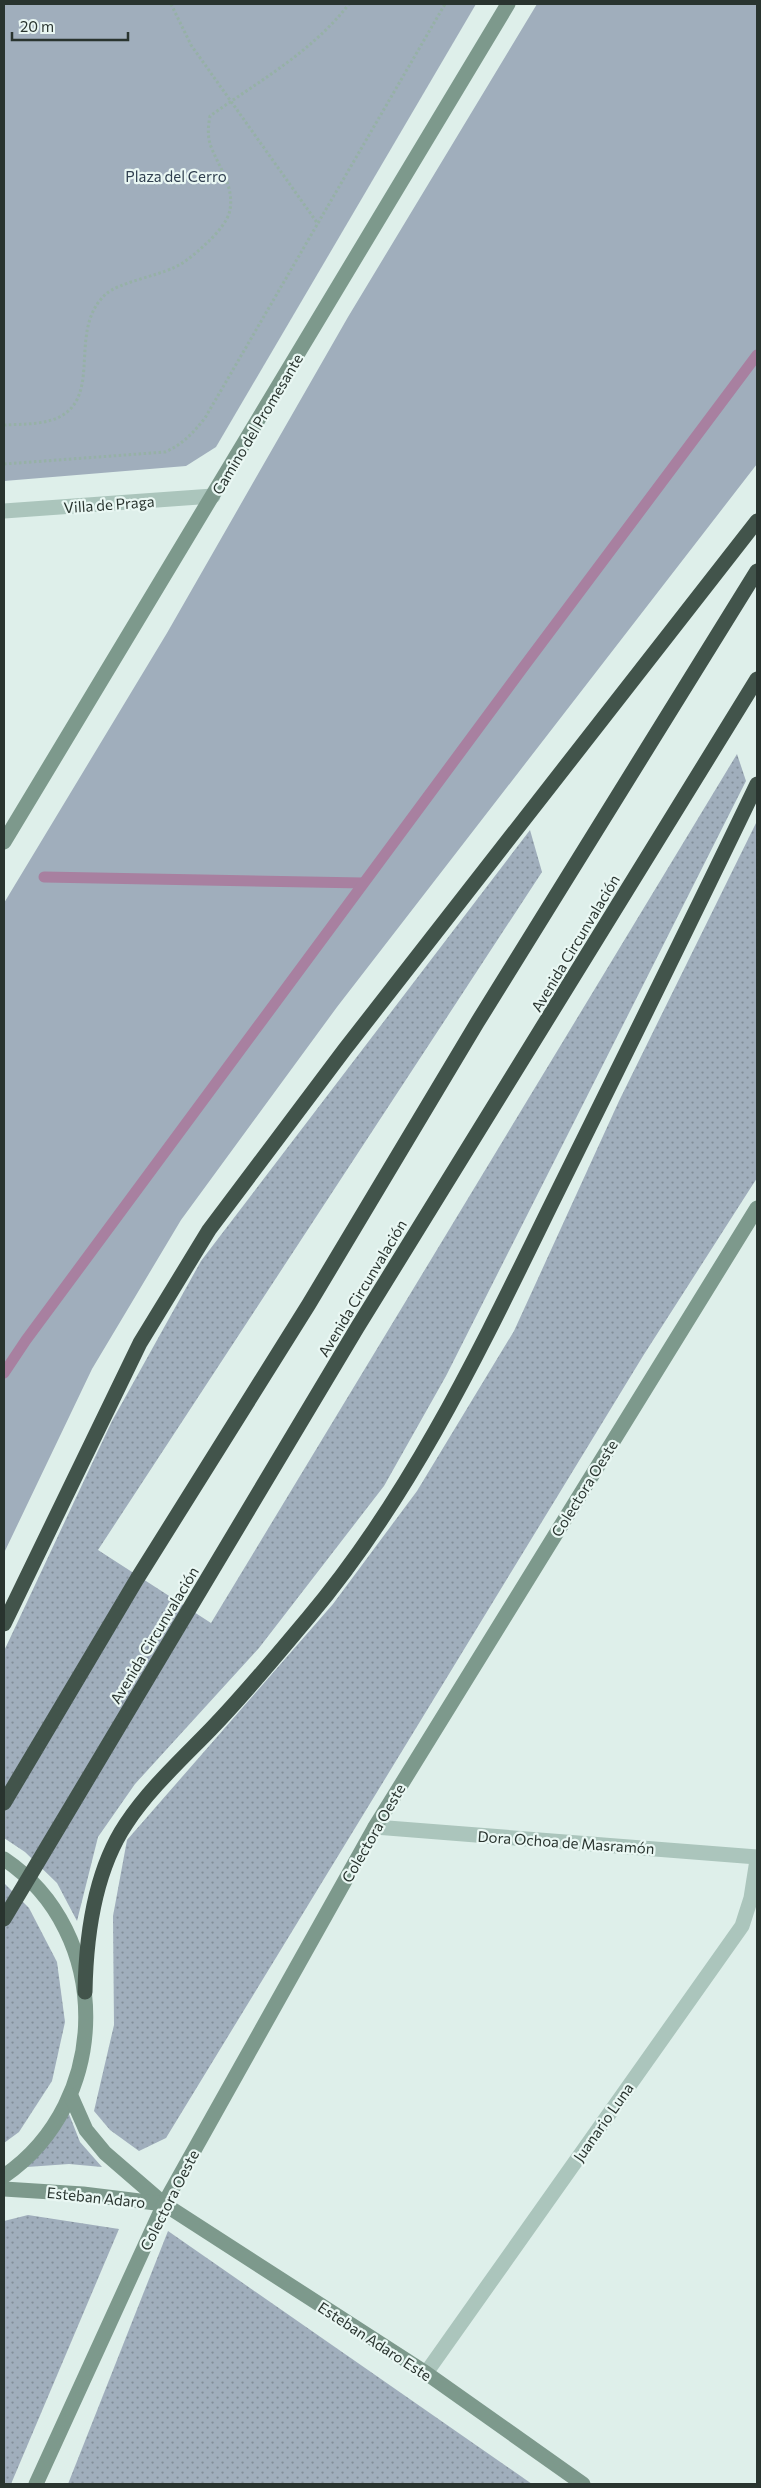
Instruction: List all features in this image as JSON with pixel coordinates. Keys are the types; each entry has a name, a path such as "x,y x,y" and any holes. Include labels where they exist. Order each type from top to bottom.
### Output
{"highway":[{"path":"4,1624 140,1343 209,1230 344,1049 757,521"},
{"path":"4,1803 136,1579 309,1304 477,1023 757,571"},
{"name":"Avenida Circunvalación","path":"4,1919 358,1328 757,679"},
{"path":"86,1992 86,1951 92,1913 105,1866 126,1824 163,1780 247,1691 319,1606 386,1512 462,1387 757,784"}],"street":[{"name":"Camino del Promesante","path":"4,842 508,4"},
{"name":"Villa de Praga","path":"4,511 213,496"},
{"name":"Colectora Oeste","path":"36,2484 164,2204 375,1827 757,1208"},
{"name":"Dora Ochoa de Masramón","path":"375,1827 757,1858"},
{"name":"Juanario Luna","path":"426,2373 742,1926 751,1898 757,1858"},
{"path":"4,1859 18,1868 50,1904 73,1946 86,1992 87,2028 82,2063 71,2096 49,2134 20,2165 4,2176"},
{"name":"Esteban Adaro","path":"71,2096 86,2130 105,2153 164,2204"},
{"name":"Esteban Adaro","path":"4,2189 84,2194 164,2204"},
{"name":"Esteban Adaro Este","path":"164,2204 426,2373 583,2484"}],"path":[{"path":"171,4 191,45 318,224"},
{"path":"4,425 38,423 64,414 79,396 84,374 85,335 93,309 102,298 107,293 174,268 192,256 217,233 230,210 228,178 211,148 208,132 210,116 298,56 332,25 349,4"},
{"path":"4,464 164,452 176,447 190,436 205,418 445,4"}],"green space":[{"name":"Plaza del Cerro","path":"4,4 476,4 216,447 186,466 4,481"},
{"path":"537,4 757,4 757,464 337,1007 181,1220 92,1369 4,1553 4,903 167,633 348,317"},
{"path":"737,754 746,781 446,1376 384,1486 259,1648 135,1784 98,1837 77,1921 57,1883 25,1852 4,1838 4,1651 112,1421 201,1261 530,830 542,872 98,1550 211,1623"},
{"path":"757,821 757,1178 643,1356 166,2138 139,2151 110,2130 94,2111 114,2025 113,1916 127,1840 333,1604 417,1491 514,1331 619,1101"},
{"path":"4,1883 29,1908 57,1962 65,2022 52,2081 19,2132 4,2143"},
{"path":"67,2109 80,2142 102,2167 69,2164 27,2167 49,2141"},
{"path":"28,2215 119,2229 11,2484 4,2484 4,2221"},
{"path":"168,2231 532,2484 68,2484"}],"waterway":[{"path":"4,1373 26,1340 522,669 757,355"},
{"path":"44,877 363,883"}]}
